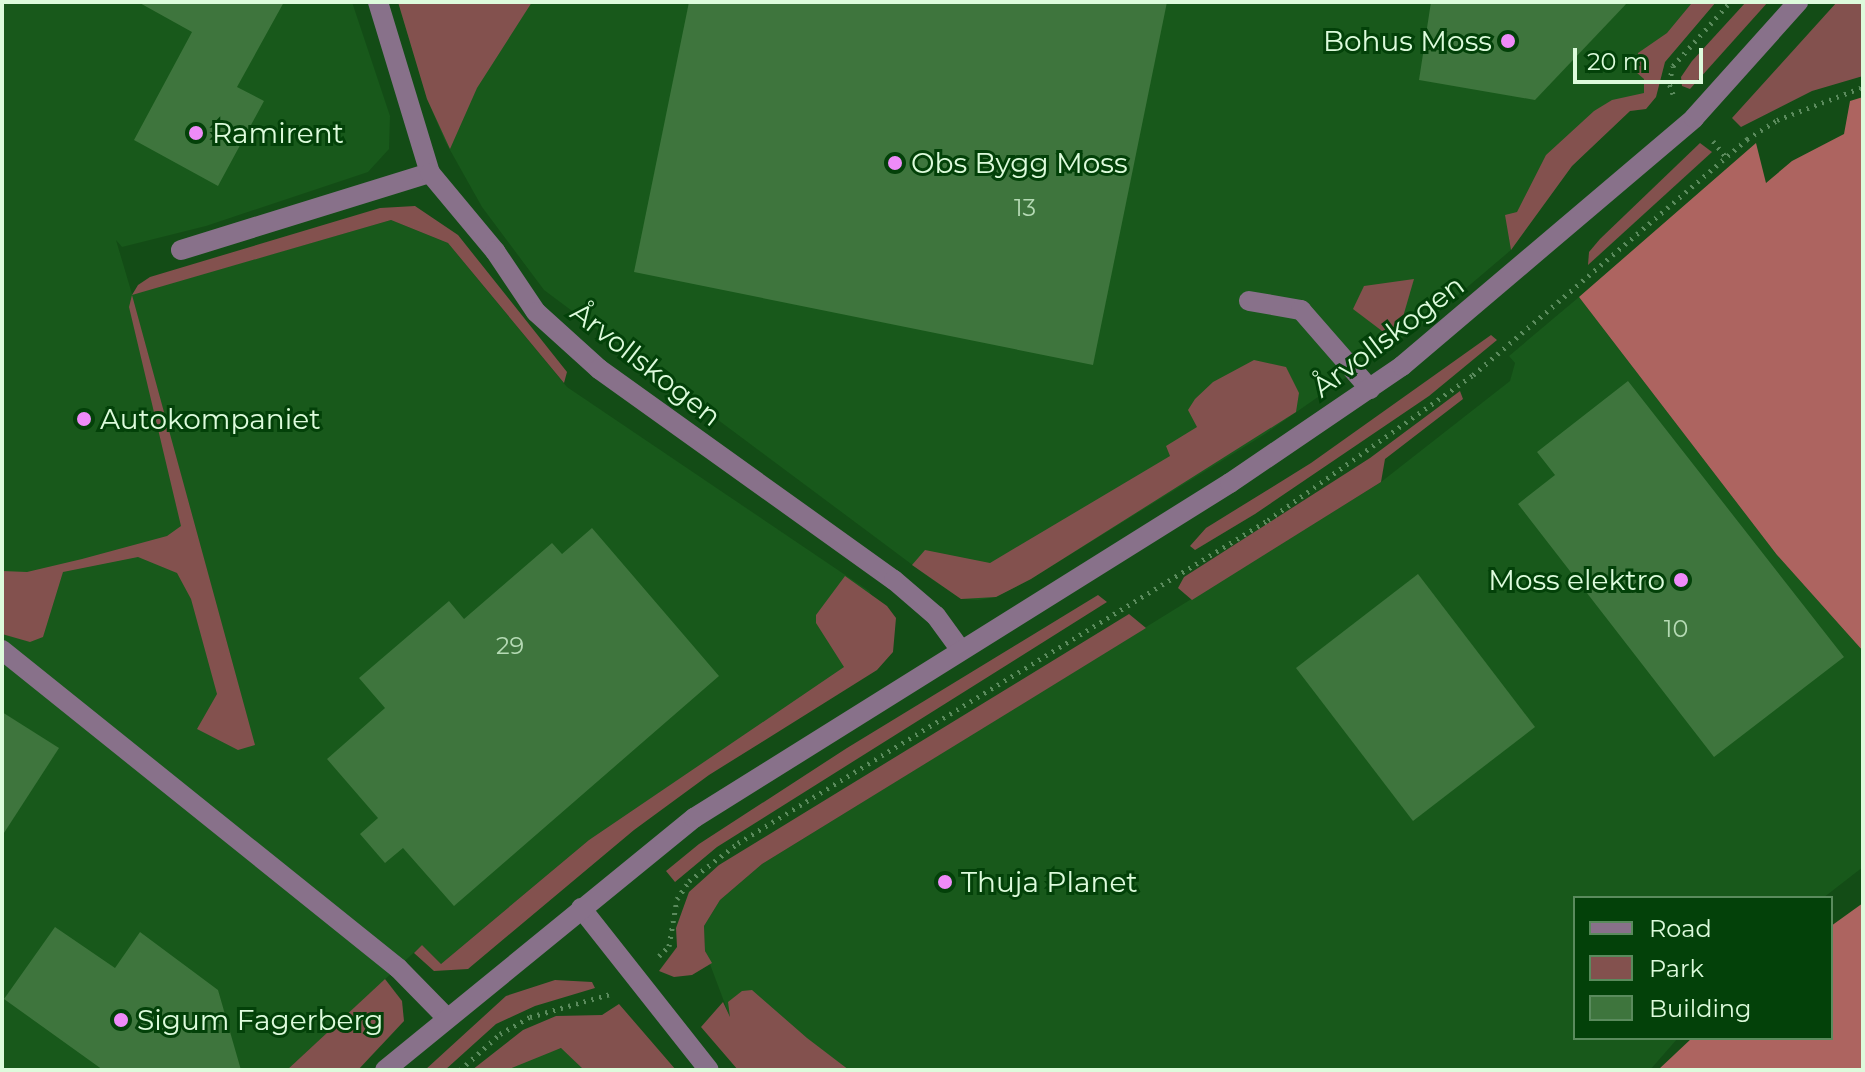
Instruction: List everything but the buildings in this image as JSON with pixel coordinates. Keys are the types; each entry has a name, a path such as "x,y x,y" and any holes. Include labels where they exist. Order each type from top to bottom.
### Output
{"street":[{"name":"Årvollskogen","path":"378,2 430,173 495,251 536,312 588,359 894,580 936,616 960,649"},
{"name":"Årvollskogen","path":"385,1070 446,1017 694,818 1230,483 1370,389 1595,207 1694,118 1798,2"},
{"path":"181,250 430,173"},
{"path":"1249,301 1301,310 1370,389"},
{"path":"2,650 398,968 446,1017"},
{"path":"581,908 709,1070"}],"path":[{"path":"460,1070 500,1034 530,1017 602,1001 634,977 669,946 677,899 689,881 738,843 1268,520 1473,375 1747,139 1777,120 1863,87"}],"shaded area":[{"path":"2,2 352,2 390,116 389,149 368,172 206,226 122,247 116,240 132,294 391,220 448,243 567,387 869,591 892,636 589,840 441,964 422,945 287,1070 2,1070"},
{"path":"398,2 1716,2 1665,62 1656,97 1646,109 1630,111 1572,166 1511,250 1431,318 1265,434 1031,579 996,597 978,600 961,599 930,578 544,290 482,207 445,141 427,99"},
{"path":"1863,97 1863,651 1777,555 1579,297 1756,143 1766,183 1792,161 1844,134 1850,101"},
{"path":"1579,297 1777,555 1863,651 1863,867 1826,896 1573,896 1573,1040 1676,1040 1650,1070 773,1070 731,1020 705,951 704,926 720,900 762,864 1381,482 1510,381 1515,363 1509,356"},
{"path":"1863,903 1863,1070 1658,1070 1690,1040 1833,1040 1833,925"},
{"path":"562,1048 584,1070 507,1070 513,1064"}],"green space":[{"path":"398,2 532,2 477,88 450,149 427,99"},
{"path":"1716,2 1665,62 1656,97 1646,109 1630,111 1572,166 1511,250 1505,215 1517,212 1546,155 1594,111 1612,100 1644,93 1644,79 1636,72 1638,53 1667,33 1691,4"},
{"path":"1746,2 1768,2 1690,89 1682,86 1681,77 1692,61"},
{"path":"1837,2 1863,2 1863,76 1812,91 1741,127 1732,118"},
{"path":"1700,143 1712,152 1588,265 1589,252 1600,239"},
{"path":"415,206 458,235 567,372 564,383 448,243 391,220 132,295 138,285 150,277 380,208"},
{"path":"1414,279 1398,334 1386,334 1353,309 1364,286"},
{"path":"132,295 255,745 238,750 197,729 217,694 191,599 177,573 138,557 63,572 43,637 30,642 2,634 2,571 27,572 82,559 167,536 181,526 129,307"},
{"path":"1491,335 1497,340 1429,396 1255,514 1195,550 1190,546 1206,528 1311,463"},
{"path":"1254,360 1286,367 1299,393 1296,412 1031,579 996,597 961,599 912,565 925,550 990,563 1170,456 1166,446 1197,427 1188,410 1195,399 1213,382"},
{"path":"1460,391 1463,399 1385,459 1381,482 1192,600 1178,588 1184,577 1370,458"},
{"path":"845,576 887,606 896,618 893,652 877,670 709,775 634,830 468,969 434,971 414,953 422,945 441,964 589,840 844,667 816,623 816,615"},
{"path":"1098,595 1107,602 717,847 675,882 666,871 699,844 847,748"},
{"path":"1129,614 1146,628 762,864 720,900 704,926 705,951 712,963 692,975 674,977 659,971 677,947 676,928 689,892 719,865"},
{"path":"385,979 402,1001 404,1021 358,1070 287,1070"},
{"path":"555,980 592,982 595,988 535,1006 496,1024 445,1070 425,1070 506,996"},
{"path":"752,990 849,1070 738,1070 701,1027 723,1002 730,1017 728,1002 742,991"},
{"path":"619,1004 676,1070 584,1070 561,1048 507,1070 472,1070 523,1030 556,1016 602,1015"}],"place":[{"name":"Bohus Moss","path":"1508,41"},
{"name":"Ramirent","path":"196,133"},
{"name":"Obs Bygg Moss","path":"895,163"},
{"name":"Autokompaniet","path":"84,419"},
{"name":"Moss elektro","path":"1681,580"},
{"name":"Thuja Planet","path":"945,882"},
{"name":"Sigum Fagerberg","path":"121,1020"}]}
